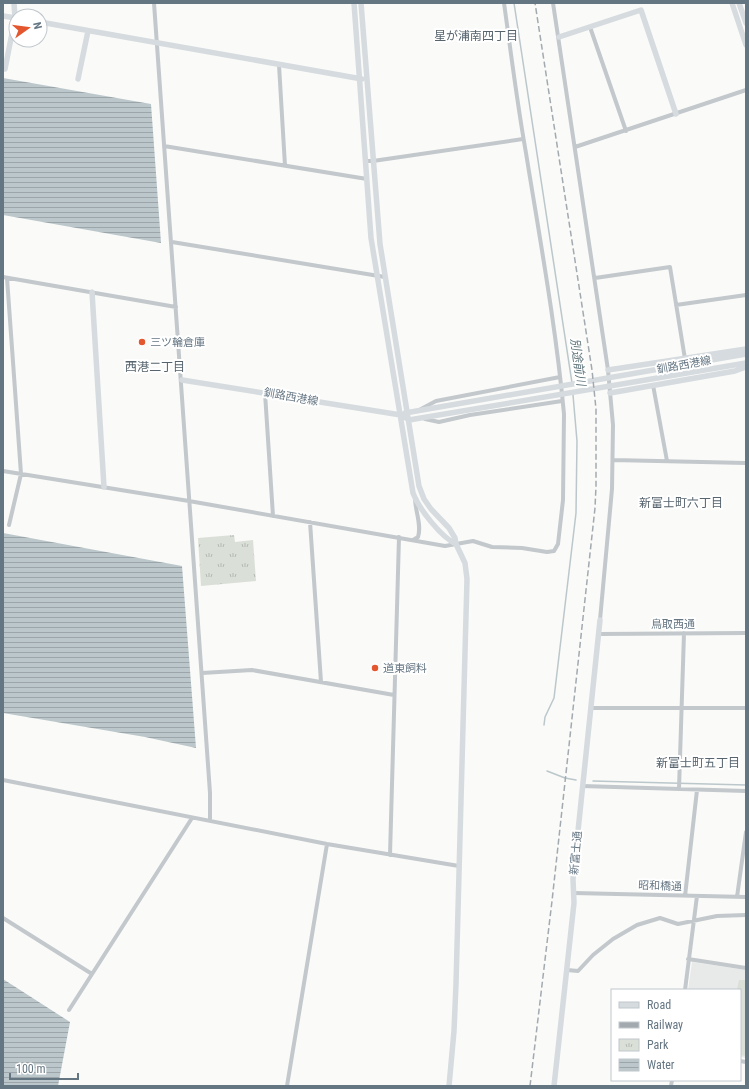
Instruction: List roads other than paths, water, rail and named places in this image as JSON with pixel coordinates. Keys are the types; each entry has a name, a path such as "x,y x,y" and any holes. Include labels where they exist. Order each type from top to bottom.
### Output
{"street":[{"path":"154,3 182,380 210,793 210,821"},
{"path":"354,3 371,238 420,531 418,537 413,540"},
{"path":"361,3 380,244 419,486 424,499 438,518 449,528 455,538 456,544 465,563 467,579 454,1031 449,1086"},
{"path":"3,471 190,501 445,546 472,541 492,546 522,548 547,552 554,551 558,544 563,500 564,414 554,328 523,139 504,3"},
{"path":"553,3 595,278 608,370 613,425 612,489 600,620"},
{"path":"732,3 746,45"},
{"path":"739,3 746,23"},
{"path":"558,37 641,10 676,114"},
{"path":"48,24 88,32 367,79"},
{"path":"590,27 626,131"},
{"path":"78,79 88,32"},
{"path":"5,69 9,48"},
{"path":"279,65 285,166"},
{"path":"575,147 746,90"},
{"path":"365,161 523,139"},
{"path":"164,146 367,179"},
{"path":"172,242 386,277"},
{"path":"595,278 670,267 685,359"},
{"path":"9,525 21,474 5,277 176,307"},
{"path":"92,292 104,487"},
{"path":"676,305 746,294"},
{"path":"608,370 746,349"},
{"name":"釧路西港線","path":"419,410 746,354"},
{"name":"釧路西港線","path":"420,418 746,363"},
{"path":"610,393 735,371 746,367"},
{"path":"401,415 419,410 436,401 560,377"},
{"name":"釧路西港線","path":"182,380 401,415 409,420"},
{"path":"653,385 667,461"},
{"path":"265,393 273,516"},
{"path":"409,420 420,418 439,422 470,415 562,401"},
{"path":"613,460 746,463"},
{"path":"415,498 428,519 450,541 456,544"},
{"path":"310,522 321,682"},
{"path":"390,855 399,537"},
{"name":"新富士通","path":"554,1086 567,970 574,893 573,879 582,786 592,708 600,620"},
{"path":"679,789 684,633"},
{"name":"鳥取西通","path":"599,634 746,633"},
{"path":"202,673 252,670 394,695"},
{"path":"592,708 746,708"},
{"path":"3,780 327,844 459,866"},
{"path":"582,786 746,791"},
{"path":"685,896 697,790"},
{"path":"70,1010 192,818"},
{"path":"737,897 746,832"},
{"path":"287,1086 327,844"},
{"name":"昭和橋通","path":"574,893 746,897"},
{"path":"685,989 697,896"},
{"path":"567,970 578,971 593,955 613,939 637,925 660,918 678,924 729,914 746,914"},
{"path":"3,918 92,974"},
{"path":"688,960 746,968"}],"water":[{"path":"3,78 151,104 161,243 3,215"},
{"path":"3,533 182,566 196,748 145,737 3,713"},
{"path":"3,979 70,1022 58,1086 3,1086"}],"waterway":[{"name":"別途前川","path":"514,3 572,383"},
{"name":"別途前川","path":"544,725 545,717 554,698 576,513 577,441 573,395"},
{"name":"別途前川","path":"547,771 565,778 576,780"},
{"name":"別途前川","path":"593,781 746,785"}],"railway":[{"path":"530,1086 552,901 595,508 596,486 596,409 592,370 535,3"}],"place":[{"name":"三ツ輪倉庫","path":"142,342"},
{"name":"道東飼料","path":"375,668"}],"district":[{"name":"星が浦南四丁目","path":"476,36"},
{"name":"西港二丁目","path":"155,367"},
{"name":"新富士町六丁目","path":"681,503"},
{"name":"新富士町五丁目","path":"698,763"}]}
